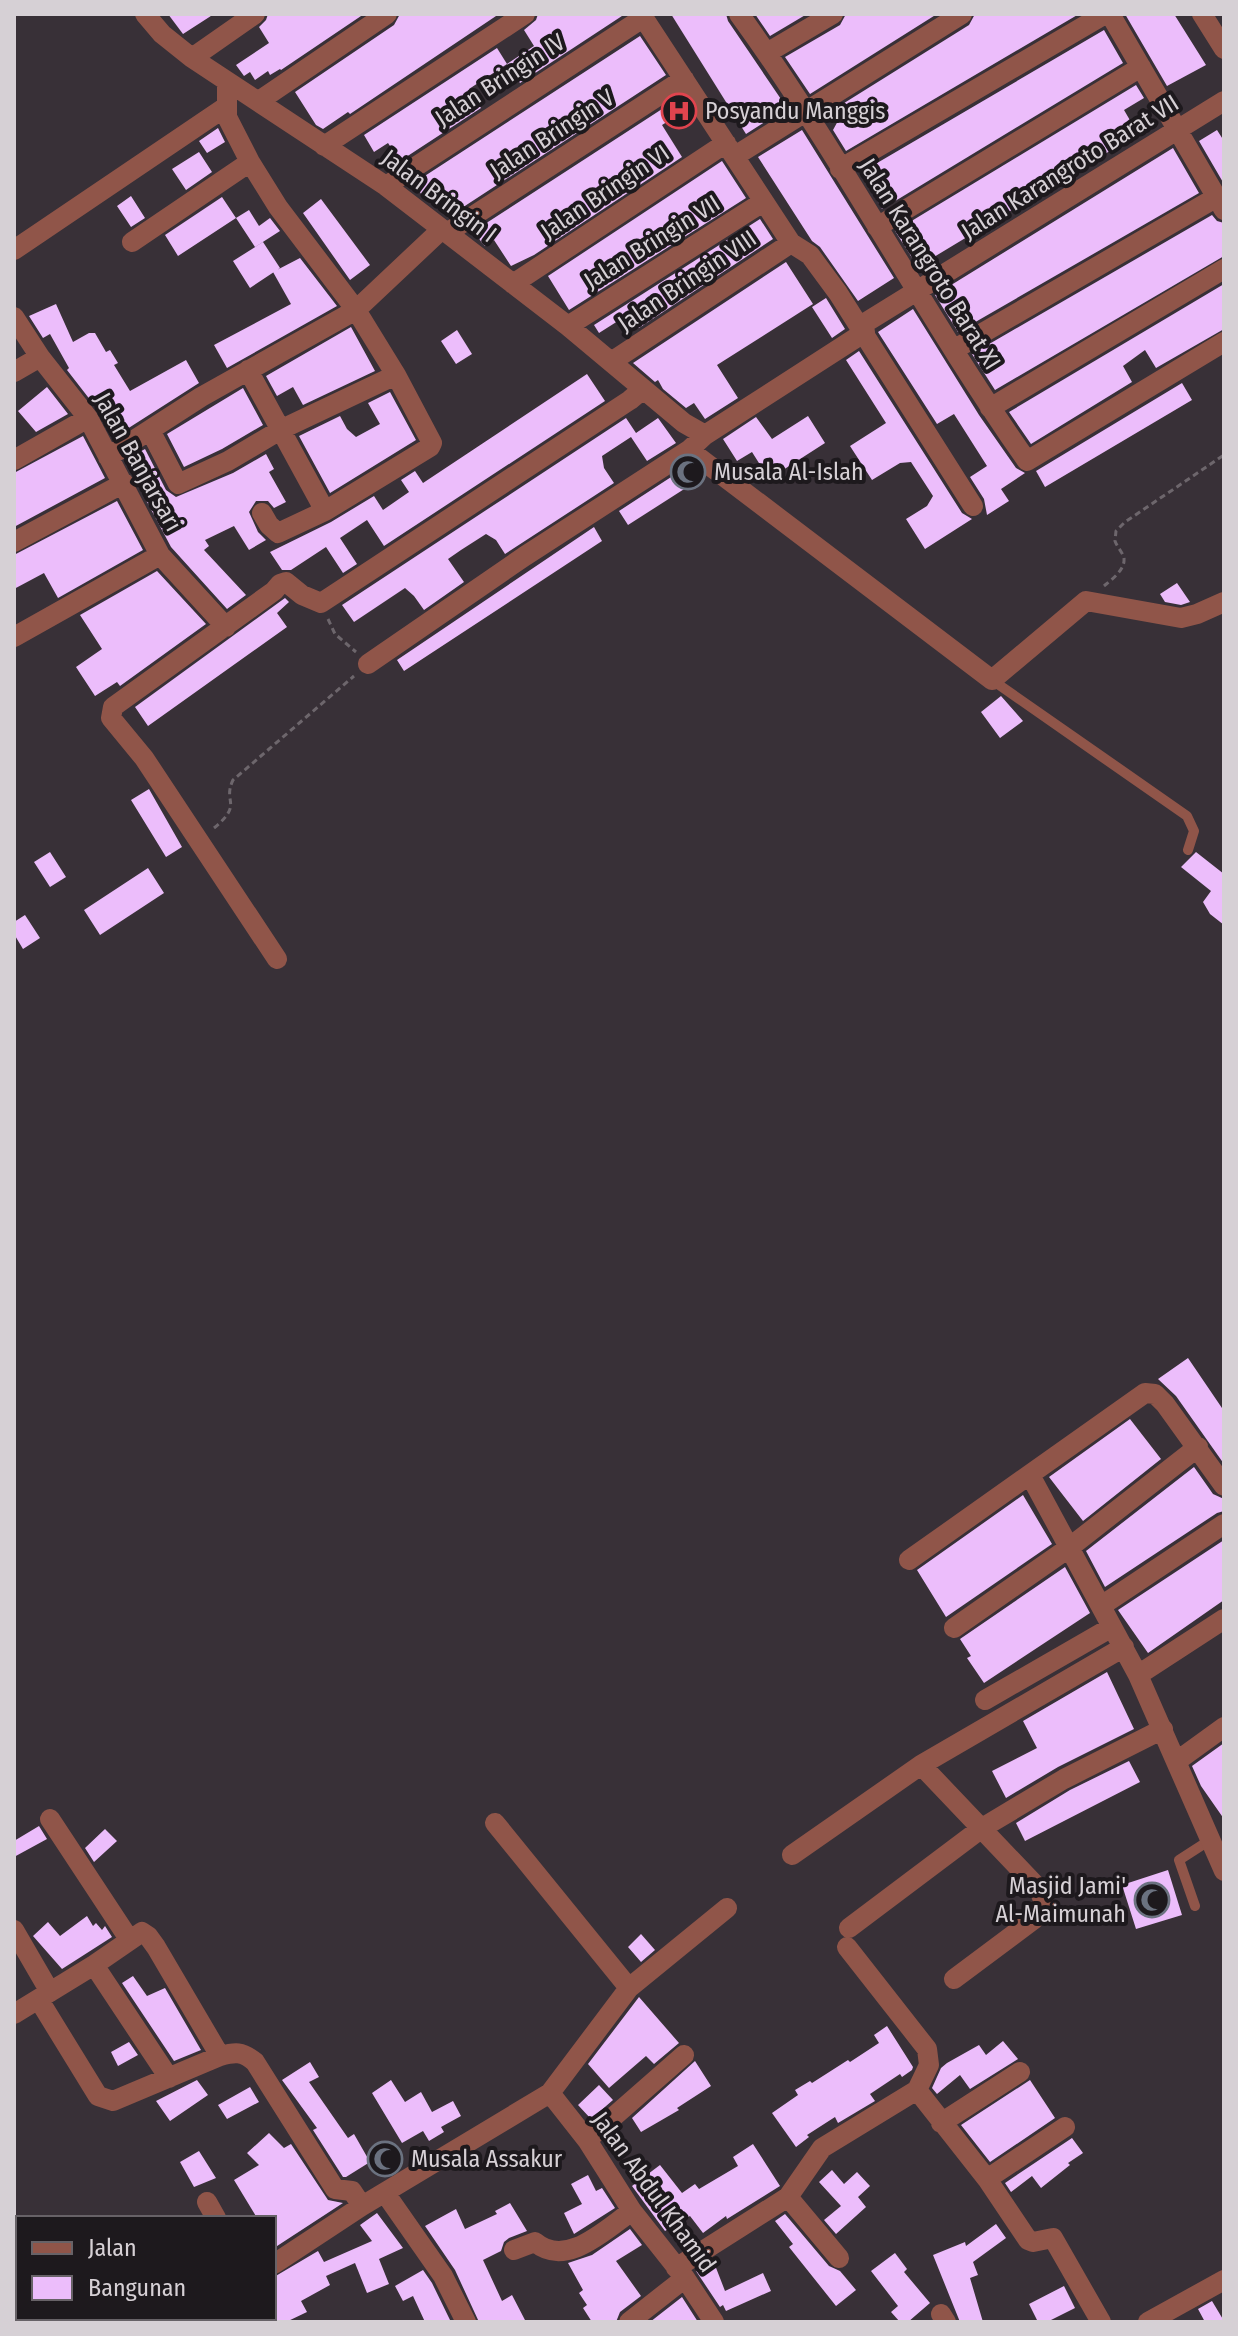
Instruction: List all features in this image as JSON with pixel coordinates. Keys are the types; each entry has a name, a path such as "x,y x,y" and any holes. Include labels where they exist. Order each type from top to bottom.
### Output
{"street":[{"name":"Jalan Bringin I","path":"145,14 162,34 192,58 386,186 440,234 568,326 611,362 638,394 684,423 696,443 992,680"},
{"path":"192,58 255,14"},
{"path":"259,101 387,14"},
{"path":"324,146 525,14"},
{"name":"Jalan Karangroto Barat XI","path":"739,14 805,110 990,408 1027,461 1224,342"},
{"path":"767,53 833,14"},
{"name":"Jalan Bringin VI","path":"513,284 730,150 805,110 962,14"},
{"path":"840,169 1107,14 1141,67 1220,204 955,349"},
{"path":"1202,14 1224,49"},
{"path":"642,16 791,243 810,255 863,329 973,506"},
{"name":"Jalan Bringin IV","path":"386,186 642,16"},
{"path":"877,227 1141,67"},
{"name":"Jalan Bringin V","path":"108,457 248,370 356,310 440,234 684,79"},
{"path":"227,82 231,127 250,162 278,207 356,310 396,375 432,445 325,511 278,533 262,513"},
{"name":"Jalan Karangroto Barat VII","path":"368,664 918,291 1224,101"},
{"path":"14,250 227,106"},
{"path":"132,242 250,162"},
{"name":"Jalan Bringin VII","path":"568,326 763,202"},
{"name":"Jalan Bringin VIII","path":"611,362 791,243"},
{"path":"990,408 1224,269"},
{"name":"Jalan Banjarsari","path":"14,317 40,357 88,418 160,555 226,627"},
{"path":"14,372 40,357"},
{"path":"248,370 325,511"},
{"path":"150,430 178,484 228,461 282,429 396,375"},
{"path":"277,959 144,758 110,714 120,701 226,627 280,584 286,582 302,595 321,603 638,394"},
{"path":"14,460 88,418"},
{"path":"14,542 124,483"},
{"path":"14,637 160,555"},
{"path":"992,680 1086,601 1181,618 1224,602"},
{"path":"909,1560 1145,1393 1155,1394 1165,1404 1224,1486"},
{"path":"954,1628 1070,1547 1198,1447"},
{"path":"1030,1475 1124,1647 1177,1761 1217,1835 1224,1871"},
{"path":"1101,1606 1224,1524"},
{"path":"1138,1675 1224,1619"},
{"path":"985,1700 1112,1627"},
{"path":"792,1855 921,1765 1124,1647"},
{"path":"1177,1761 1224,1727"},
{"path":"629,2322 680,2273 788,2197 822,2148 917,2090 929,2065 927,2049 848,1938 982,1828 1064,1779 1163,1729"},
{"path":"921,1765 1039,1889 1044,1903 1033,1920 954,1979"},
{"path":"50,1819 129,1939"},
{"path":"495,1823 629,1988"},
{"path":"276,2263 362,2206 550,2093 629,1988 727,1908"},
{"path":"14,1930 44,1996 98,2096 113,2101 220,2056 243,2053 255,2062 335,2189 352,2191 362,2206"},
{"path":"14,2014 142,1932 148,1936 220,2056"},
{"path":"94,1965 169,2078"},
{"path":"587,2140 684,2055"},
{"path":"941,2123 1020,2072"},
{"path":"917,2090 987,2179 1028,2240 1053,2238 1101,2322"},
{"name":"Jalan Abdul Khamid","path":"550,2093 587,2140 632,2211 714,2322"},
{"path":"987,2179 1065,2127"},
{"path":"385,2193 443,2276 466,2322"},
{"path":"788,2197 839,2258"},
{"path":"514,2250 535,2242 549,2250 575,2249 632,2211"},
{"path":"1148,2322 1185,2313 1224,2280"}],"lane":[{"path":"992,680 1187,816 1194,831 1188,850"},
{"path":"1195,1906 1179,1860 1217,1835"}],"path":[{"path":"1086,601 1111,580 1124,562 1115,541 1116,531 1224,455"},
{"path":"199,841 230,814 230,785 233,780 368,664 335,634 321,603"}],"building":[{"path":"168,14 214,14 183,34"},
{"path":"268,14 364,14 281,70 270,75 268,71 255,80 250,72 244,76 236,65 269,43 259,27"},
{"path":"400,14 499,14 350,114 348,112 323,129 316,125 295,92 394,25"},
{"path":"538,14 625,14 520,83 507,64 534,46 524,30 536,20"},
{"path":"671,14 726,14 787,108 746,134"},
{"path":"755,14 807,14 770,36"},
{"path":"846,14 937,14 810,94 785,57 840,25"},
{"path":"975,14 1079,14 846,151 833,130 839,119 833,110 969,25"},
{"path":"1125,14 1174,14 1206,65 1167,86"},
{"path":"1104,30 1123,63 882,209 860,173"},
{"path":"640,36 666,75 448,217 431,200 425,200 414,183"},
{"path":"497,48 507,64 469,89 481,108 400,161 388,143 374,152 364,135"},
{"path":"1136,85 1144,98 1124,110 1138,134 919,266 916,264 895,231"},
{"path":"679,98 686,110 662,125 682,157 534,255 511,266 494,240 485,246 482,243 474,231"},
{"path":"218,128 225,142 207,153 199,141"},
{"path":"802,130 894,278 858,301 820,247 812,241 758,157"},
{"path":"1217,130 1224,141 1224,184 1199,141"},
{"path":"1173,148 1199,193 958,332 935,295"},
{"path":"199,152 212,172 186,190 172,169"},
{"path":"722,161 746,198 569,310 548,276"},
{"path":"131,196 145,218 131,227 117,206"},
{"path":"222,197 236,218 178,256 165,235"},
{"path":"321,199 370,265 350,280 303,213"},
{"path":"249,210 259,226 270,218 280,231 255,247 236,218"},
{"path":"1212,215 1224,223 1224,256 995,390 972,354"},
{"path":"760,219 773,239 639,328 629,314 599,333 594,325"},
{"path":"263,242 280,268 250,288 233,261"},
{"path":"300,258 337,306 227,368 214,345 291,304 273,272"},
{"path":"786,262 813,304 717,365 738,398 705,419 694,403 686,408 663,389 658,380 655,382 633,363"},
{"path":"1224,284 1224,329 1156,368 1145,350 1123,366 1132,382 1031,444 1009,412"},
{"path":"826,298 845,329 832,338 812,307"},
{"path":"56,304 73,342 95,333 106,352 110,350 118,363 114,365 130,391 186,360 199,383 113,438 98,410 67,370 69,368 50,334 43,338 29,316"},
{"path":"913,309 979,415 1016,468 1025,473 1001,489 1009,501 987,515 984,499 970,477 987,466 954,414 937,424 878,332"},
{"path":"351,327 375,371 303,405 293,387 277,396 266,376"},
{"path":"457,330 472,354 456,364 441,341"},
{"path":"859,351 962,513 972,519 925,549 906,519 927,506 933,496 911,462 900,463 872,480 850,446 886,423 846,360"},
{"path":"587,374 605,401 384,546 367,520 340,538 357,564 343,573 326,547 291,570 282,570 270,552 331,522 374,496 383,510 409,492 401,480 415,471 423,483"},
{"path":"1182,383 1192,400 1045,487 1036,471"},
{"path":"47,387 68,414 36,432 18,411"},
{"path":"243,388 263,425 184,467 167,434"},
{"path":"390,392 416,440 330,493 299,436 340,416 356,437 380,424 368,403"},
{"path":"808,416 825,443 769,479 752,452 737,461 723,439 756,417 772,439"},
{"path":"626,418 636,433 658,418 676,443 647,461 631,437 602,456 604,468 614,483 505,554 496,540 486,534 461,550 448,559 464,582 424,610 405,588 354,622 342,605"},
{"path":"83,436 105,478 14,527 14,473"},
{"path":"145,449 166,490 176,497 233,473 266,454 274,469 269,472 286,502 274,508 268,501 256,501 249,512 258,532 266,540 249,550 234,526 205,540 209,546 204,550 246,595 227,609 171,547 137,483 133,474 144,469 136,454"},
{"path":"688,466 703,477 628,525 619,511"},
{"path":"117,501 143,550 58,598 44,573 14,589 14,555"},
{"path":"594,527 602,541 404,671 397,660"},
{"path":"157,571 206,624 120,686 117,682 95,696 76,667 102,649 80,615"},
{"path":"1177,583 1190,602 1181,605 1165,602 1160,594"},
{"path":"285,598 289,602 277,613 287,627 148,726 135,707"},
{"path":"1001,696 1023,721 1000,738 981,712"},
{"path":"149,789 182,847 166,857 131,800"},
{"path":"50,852 66,877 50,887 34,862"},
{"path":"1196,852 1224,874 1224,925 1210,914 1203,902 1211,891 1181,867"},
{"path":"148,868 164,893 100,935 84,910"},
{"path":"25,915 40,938 23,949 14,934 14,922"},
{"path":"1188,1358 1224,1411 1224,1464 1176,1396 1158,1379"},
{"path":"1130,1419 1161,1459 1083,1521 1049,1477"},
{"path":"1194,1467 1213,1494 1224,1499 1224,1511 1105,1587 1086,1551"},
{"path":"1023,1495 1052,1544 946,1617 917,1570"},
{"path":"1224,1540 1224,1600 1148,1653 1118,1610"},
{"path":"1065,1567 1090,1613 984,1683 967,1658 971,1656 960,1639"},
{"path":"1107,1672 1134,1729 1058,1767 1006,1798 992,1771 1037,1748 1023,1721"},
{"path":"1224,1743 1224,1819 1201,1786 1192,1766"},
{"path":"1129,1761 1140,1782 1025,1841 1016,1823 1070,1790"},
{"path":"39,1826 47,1839 14,1857 14,1841"},
{"path":"105,1829 117,1841 94,1862 85,1848"},
{"name":"Masjid Jami' Al-Maimunah","path":"1168,1870 1182,1915 1136,1929 1122,1885"},
{"path":"87,1916 93,1926 96,1923 102,1930 105,1926 112,1937 62,1969 33,1936 48,1922 60,1936"},
{"path":"641,1934 655,1950 641,1962 628,1947"},
{"path":"133,1976 147,1996 165,1988 201,2050 174,2061 122,1983"},
{"path":"639,1997 679,2043 654,2064 646,2056 609,2088 588,2064"},
{"path":"887,2026 912,2070 902,2077 900,2074 870,2094 875,2101 838,2123 835,2117 807,2135 809,2137 796,2147 772,2113 798,2095 795,2090 848,2060 850,2062 879,2043 874,2035"},
{"path":"1003,2041 1018,2059 970,2089 960,2075 937,2094 932,2088 941,2068 947,2063 979,2045 986,2055"},
{"path":"129,2042 138,2055 118,2066 111,2052"},
{"path":"695,2061 711,2086 677,2108 679,2110 641,2132 632,2118"},
{"path":"310,2062 319,2077 309,2082 348,2138 354,2134 370,2162 346,2177 343,2177 313,2130 317,2128 282,2080"},
{"path":"197,2080 208,2095 170,2121 156,2101"},
{"path":"391,2080 405,2102 421,2092 432,2112 453,2101 461,2116 441,2127 444,2132 429,2141 423,2131 402,2143 372,2093"},
{"path":"1030,2080 1055,2118 990,2162 961,2125"},
{"path":"599,2085 613,2100 591,2119 578,2105"},
{"path":"250,2087 259,2102 227,2119 218,2105"},
{"path":"269,2133 284,2148 291,2144 328,2200 343,2203 276,2247 276,2216 256,2216 234,2180 259,2165 247,2153"},
{"path":"1072,2138 1083,2153 1068,2163 1070,2165 1041,2188 1032,2176 1011,2192 1005,2183"},
{"name":"Musala Assakur","path":"388,2142 401,2166 382,2176 369,2151"},
{"path":"753,2144 780,2186 727,2219 726,2216 703,2233 690,2216 665,2231 632,2186 660,2165 682,2193 695,2184 699,2189 738,2166 733,2157"},
{"path":"199,2151 216,2178 194,2187 180,2162"},
{"path":"832,2170 844,2184 857,2172 870,2186 858,2197 866,2207 836,2234 824,2220 841,2206 819,2182"},
{"path":"588,2175 596,2191 602,2188 615,2208 574,2234 564,2213 582,2204 571,2184"},
{"path":"510,2203 527,2231 509,2238 501,2251 483,2260 502,2301 512,2295 526,2322 479,2322 455,2270 425,2226 456,2209 465,2229 497,2214 495,2211"},
{"path":"377,2213 403,2248 379,2259 389,2284 367,2293 355,2263 326,2276 330,2285 301,2301 307,2312 286,2322 274,2322 276,2276 318,2251 324,2262 372,2241 360,2225"},
{"path":"785,2214 829,2266 840,2271 856,2290 836,2306 789,2247 793,2244 775,2221"},
{"path":"996,2224 1006,2238 973,2262 978,2275 970,2278 983,2322 960,2322 933,2255 965,2242 966,2246"},
{"path":"630,2229 642,2245 616,2261 641,2296 620,2312 616,2322 592,2322 583,2308 587,2305 579,2293 583,2290 568,2263 592,2255"},
{"path":"895,2253 907,2269 904,2272 930,2303 908,2322 900,2322 891,2312 898,2306 871,2271"},
{"path":"713,2260 725,2291 763,2273 771,2291 726,2311 696,2271"},
{"path":"423,2270 451,2322 425,2322 413,2296 403,2301 395,2286"},
{"path":"1064,2286 1075,2308 1047,2322 1038,2322 1029,2304"},
{"path":"682,2297 698,2322 650,2322"},
{"path":"1212,2301 1224,2322 1205,2322 1198,2309"}],"place":[{"name":"Posyandu Manggis","path":"679,111"},
{"name":"Musala Al-Islah","path":"688,472"},
{"name":"Masjid Jami' Al-Maimunah","path":"1152,1900"},
{"name":"Musala Assakur","path":"385,2159"}]}
